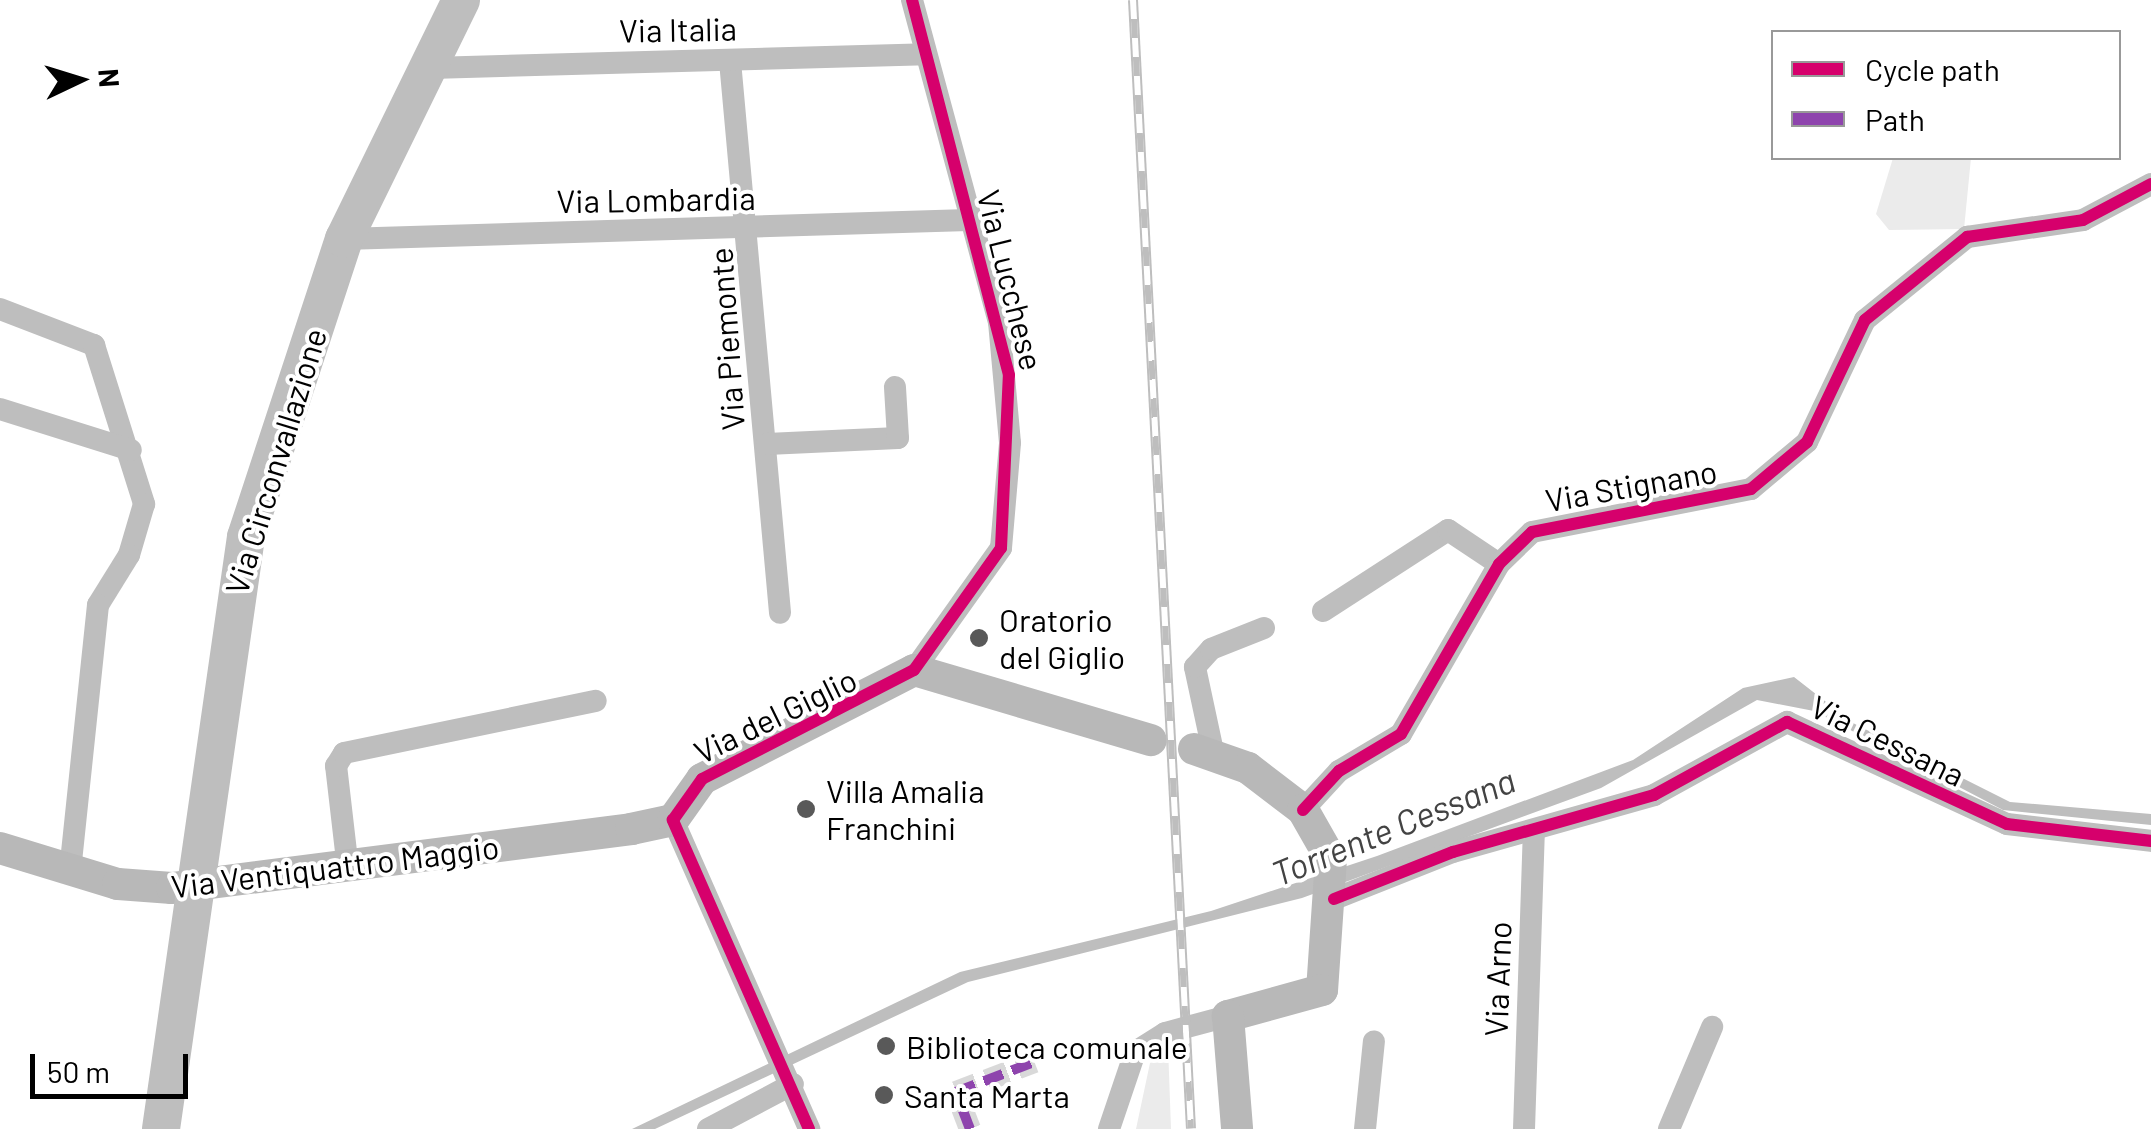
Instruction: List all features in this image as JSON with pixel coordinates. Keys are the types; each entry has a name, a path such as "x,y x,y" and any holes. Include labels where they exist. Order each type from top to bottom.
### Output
{"main road":[{"name":"Via Circonvallazione","path":"161,1129 246,536 344,240 461,0"}],"street":[{"name":"Via Lucchese","path":"912,0 1009,375 1008,516 986,581 914,670"},
{"name":"Via Italia","path":"431,68 926,54"},
{"name":"Via Piemonte","path":"730,61 750,230 780,612"},
{"name":"Via Stignano","path":"1303,810 1340,771 1402,734 1498,564 1561,520 1657,511 1751,489 1807,442 1865,320 1967,237 2083,220 2151,184"},
{"name":"Via Lombardia","path":"344,240 970,220"},
{"path":"0,309 94,345 131,450 144,504 129,555 98,605 70,870"},
{"path":"766,444 898,438 896,388"},
{"path":"0,409 131,450"},
{"path":"1323,612 1448,530 1498,564"},
{"path":"1109,1129 1135,1052 1228,1016 1322,990 1334,899 1331,859 1303,810 1248,768 1204,753 1195,667 1211,649 1264,628"},
{"path":"914,670 1150,740"},
{"name":"Via del Giglio","path":"673,820 702,779 914,670"},
{"path":"348,869 336,766 344,753 596,701"},
{"name":"Via Cessana","path":"1334,899 1681,784 1787,722 2007,824 2151,841"},
{"path":"673,820 793,1084 808,1129"},
{"name":"Via Ventiquattro Maggio","path":"0,848 137,887 193,887 348,869 673,820"},
{"name":"Via Arno","path":"1524,1129 1534,831"},
{"path":"1228,1016 1238,1129"},
{"path":"1669,1129 1712,1027"},
{"path":"1364,1129 1374,1041"},
{"path":"708,1129 793,1084"}],"shaded area":[{"path":"1892,160 1971,160 1964,229 1889,230 1876,214"},
{"path":"1794,677 1853,723 2010,802 2151,814 2151,825 2003,810 1814,711 1757,700 1601,788 1302,898 968,982 655,1129 632,1129 960,972 1211,911 1377,856 1633,760 1743,688"},
{"path":"1168,1046 1171,1129 1136,1129 1150,1063"}],"tunnel":[{"path":"970,1129 956,1092 1034,1062"}],"railway":[{"path":"1133,0 1191,1129"}],"marked path":[{"path":"970,1129 956,1092 1034,1062"}],"cycle path":[{"path":"809,1129 673,820 702,779 914,670 1001,548 1009,375 912,0"},
{"path":"1303,810 1339,771 1401,734 1499,564 1532,532 1751,489 1807,442 1865,320 1967,237 2083,220 2151,184"},
{"path":"1334,899 1453,852 1654,795 1787,722 2007,824 2151,841"}],"place":[{"name":"Oratorio del Giglio","path":"979,638"},
{"name":"Villa Amalia Franchini","path":"806,809"},
{"name":"Biblioteca comunale","path":"886,1046"},
{"name":"Santa Marta","path":"884,1095"}],"water label":[{"name":"Torrente Cessana","path":"1393,826"}]}
